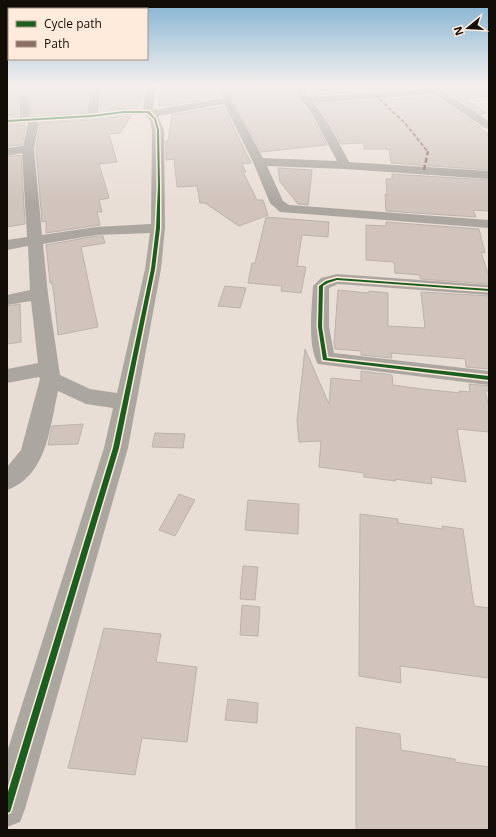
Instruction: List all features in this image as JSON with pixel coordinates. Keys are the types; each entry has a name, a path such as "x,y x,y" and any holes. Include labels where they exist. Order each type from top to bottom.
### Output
{"street":[{"path":"7,480 18,472 32,454 49,373 39,294 28,149 23,125"},
{"path":"7,810 116,448 153,269 158,228 159,186 157,125"},
{"path":"239,125 259,162 277,203 285,209 489,224"},
{"path":"324,125 345,165"},
{"path":"7,152 28,149"},
{"path":"259,162 345,165 489,175"},
{"path":"7,244 96,231 158,228"},
{"path":"489,290 337,279 327,282 321,286 320,327 325,359 489,378"},
{"path":"7,300 39,294"},
{"path":"7,376 49,373 86,396 126,402"}],"building":[{"path":"7,125 26,125 22,145 7,146"},
{"path":"40,125 125,125 120,133 109,134 117,162 99,164 109,198 99,200 102,212 97,212 100,225 46,233 46,221 42,222 36,149"},
{"path":"170,125 232,125 251,163 242,164 246,172 243,172 257,200 263,200 268,215 239,226 205,203 200,203 197,186 177,187 174,159 166,160 166,141 168,141"},
{"path":"247,125 316,125 327,145 261,152"},
{"path":"331,125 478,125 489,135 489,170 391,163 389,149 365,149 363,143 341,144"},
{"path":"21,155 25,224 7,227 7,157"},
{"path":"278,168 312,170 308,205 298,204 280,182"},
{"path":"392,174 489,180 489,211 473,210 476,217 386,211 386,179 392,179"},
{"path":"266,217 329,222 328,237 302,235 297,266 306,267 301,293 281,291 282,286 248,283 252,263 255,263"},
{"path":"386,222 479,229 485,253 481,252 489,277 489,284 420,279 420,275 395,273 394,262 366,260 366,225 386,226"},
{"path":"103,236 105,243 81,247 98,327 58,335 54,295 52,283 50,283 46,245"},
{"path":"225,286 246,288 240,308 218,306"},
{"path":"338,290 388,293 388,326 425,328 421,292 489,296 489,369 466,367 465,359 391,353 392,358 361,355 361,351 335,349 334,343"},
{"path":"20,304 21,342 7,344 7,306"},
{"path":"305,349 329,404 331,378 361,381 361,371 392,375 393,385 422,389 460,393 459,391 470,392 469,384 489,386 489,391 485,391 489,407 489,432 457,429 466,482 431,477 432,484 395,479 396,481 364,477 364,473 319,467 321,441 299,442 297,421"},
{"path":"83,424 78,444 48,445 52,426"},
{"path":"155,433 185,434 183,448 152,447"},
{"path":"179,494 195,500 175,536 159,530"},
{"path":"248,500 299,504 298,534 245,530"},
{"path":"360,514 398,519 398,523 443,529 442,526 463,529 474,606 489,608 489,678 400,666 401,683 359,676"},
{"path":"243,566 258,567 255,600 240,599"},
{"path":"242,605 260,607 258,636 240,635"},
{"path":"104,628 161,634 156,662 197,667 187,742 142,738 135,775 68,768"},
{"path":"228,699 258,703 257,723 225,720"},
{"path":"356,727 400,734 401,750 455,759 455,762 489,767 489,830 356,830"}],"marked path":[{"path":"407,125 428,151 424,170"}],"cycle path":[{"path":"7,809 116,448 153,269 158,228 159,186 157,125"},
{"path":"489,290 337,279 327,282 321,286 320,327 325,359 489,378"}]}
